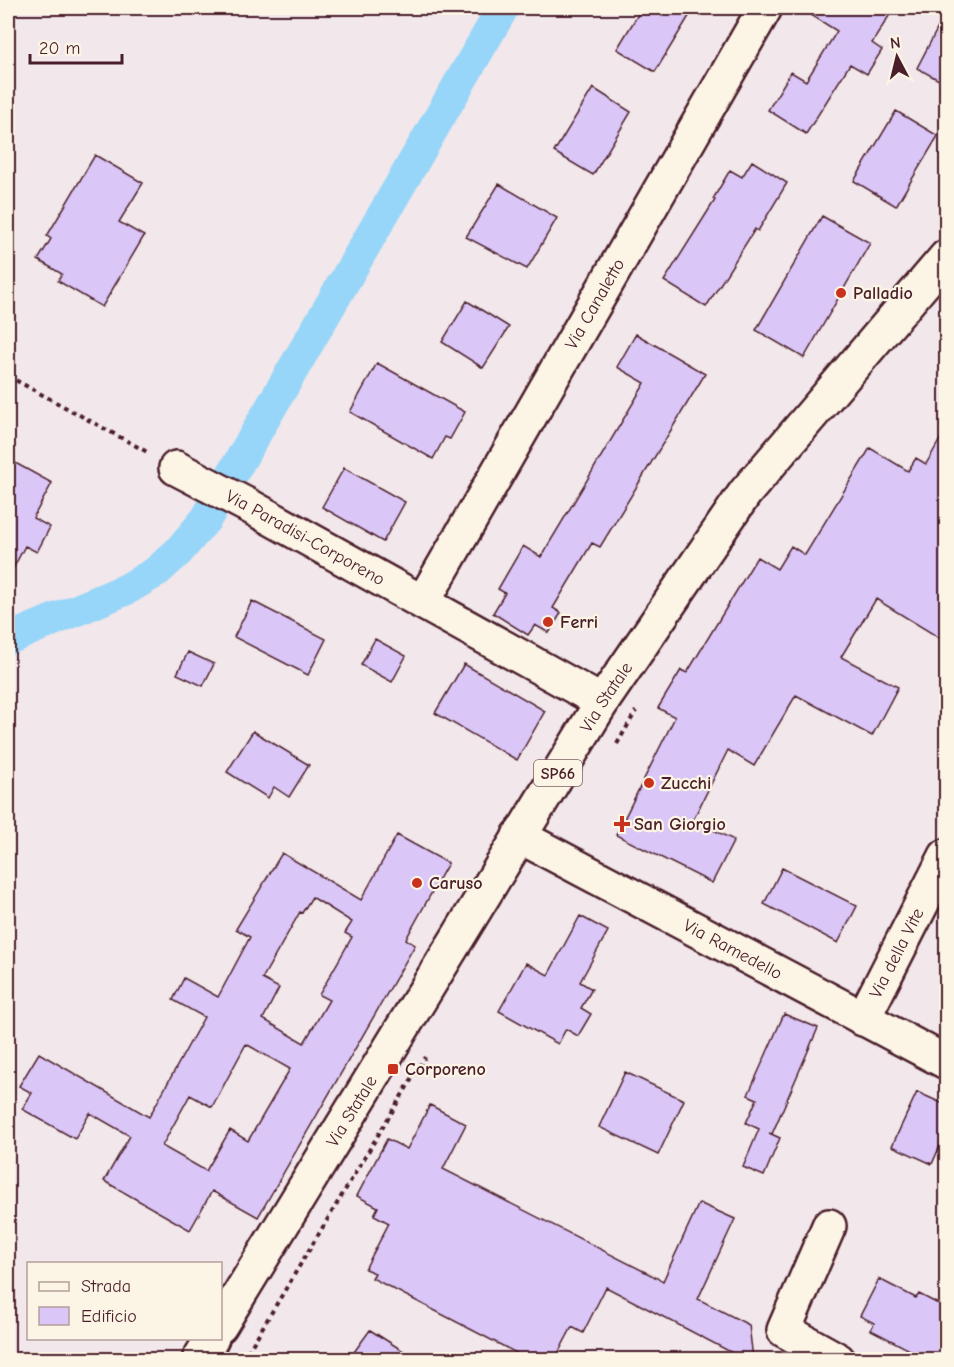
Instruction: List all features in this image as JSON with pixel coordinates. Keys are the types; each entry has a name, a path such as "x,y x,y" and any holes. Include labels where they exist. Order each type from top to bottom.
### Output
{"street":[{"name":"Via Canaletto","path":"423,602 765,8"},
{"name":"Via Statale","path":"222,1323 602,702 745,494 946,257"},
{"name":"Via Paradisi-Corporeno","path":"176,468 251,507 602,702"},
{"name":"Via Ramedello","path":"519,836 946,1062"},
{"name":"Via della Vite","path":"863,1019 946,856"},
{"path":"829,1226 784,1330 838,1359"},
{"path":"199,1359 211,1340"}],"path":[{"path":"8,376 176,468"},
{"path":"243,1359 429,1050"}],"building":[{"path":"642,8 694,8 655,72 617,49"},
{"path":"800,8 894,8 872,43 882,50 867,74 850,64 806,134 768,110 791,72 806,81 837,31"},
{"path":"946,12 946,84 917,68"},
{"path":"593,88 631,112 593,175 554,152"},
{"path":"896,111 938,136 896,206 854,181"},
{"path":"95,155 143,183 119,222 144,236 102,307 58,281 62,274 38,260 51,239 47,236"},
{"path":"752,161 787,183 758,231 755,229 706,307 664,281 715,200 713,199 730,170 742,177"},
{"path":"499,184 557,218 527,269 466,237"},
{"path":"822,216 870,243 804,358 756,330"},
{"path":"467,301 509,327 483,368 442,342"},
{"path":"636,334 705,374 600,547 592,543 553,608 561,613 549,633 535,625 528,635 493,613 505,593 498,589 523,546 541,557 645,383 617,367"},
{"path":"377,363 465,412 450,439 445,437 433,459 350,412"},
{"path":"946,429 946,642 876,599 841,657 898,687 872,736 796,695 754,766 728,750 693,820 734,840 712,883 616,835 675,717 658,708 681,670 687,673 757,557 777,569 791,546 805,555 870,448 908,471 916,458 926,464"},
{"path":"8,459 52,483 33,518 50,527 37,552 25,546 8,578"},
{"path":"344,468 405,502 383,542 322,507"},
{"path":"252,601 326,639 308,675 234,637"},
{"path":"375,639 406,656 392,682 361,665"},
{"path":"188,652 214,664 203,686 177,674"},
{"path":"464,664 545,711 517,760 435,713"},
{"path":"253,731 309,765 289,797 274,787 268,798 227,772"},
{"path":"397,835 448,863 406,939 415,945 258,1217 212,1191 190,1230 104,1181 130,1136 90,1113 75,1139 22,1109 32,1093 19,1086 39,1053 149,1117 204,1017 173,1000 184,978 218,997 250,937 236,929 282,853 361,900","holes":["312,897 352,922 345,933 352,937 319,995 329,1000 304,1043 263,1019 279,988 262,979 300,912 302,913","246,1044 290,1069 248,1141 230,1130 206,1171 162,1146 190,1095 212,1107"]},
{"path":"782,868 857,906 838,943 764,904"},
{"path":"580,916 608,931 580,982 592,989 581,1008 591,1014 578,1036 566,1029 558,1044 499,1011 526,963 548,975"},
{"path":"784,1014 818,1028 772,1134 769,1133 780,1138 764,1176 743,1167 759,1129 746,1123 757,1099 748,1095"},
{"path":"625,1072 684,1100 658,1155 599,1127"},
{"path":"917,1092 946,1105 946,1132 932,1164 892,1146"},
{"path":"430,1105 466,1124 443,1169 663,1281 699,1203 735,1219 698,1299 749,1325 753,1359 744,1359 606,1287 583,1333 572,1327 555,1359 528,1359 372,1278 375,1273 365,1269 389,1223 374,1215 378,1207 357,1196 387,1139 407,1149"},
{"path":"879,1279 916,1298 919,1294 946,1308 946,1359 927,1359 871,1330 874,1323 860,1316"},
{"path":"370,1330 416,1359 349,1359"}],"waterway":[{"path":"8,639 127,589 156,572 178,552 206,519 503,8"}],"place":[{"name":"Palladio","path":"841,293"},
{"name":"Ferri","path":"548,622"},
{"name":"Zucchi","path":"649,783"},
{"name":"San Giorgio","path":"622,824"},
{"name":"Caruso","path":"417,883"},
{"name":"Corporeno","path":"393,1069"}]}
